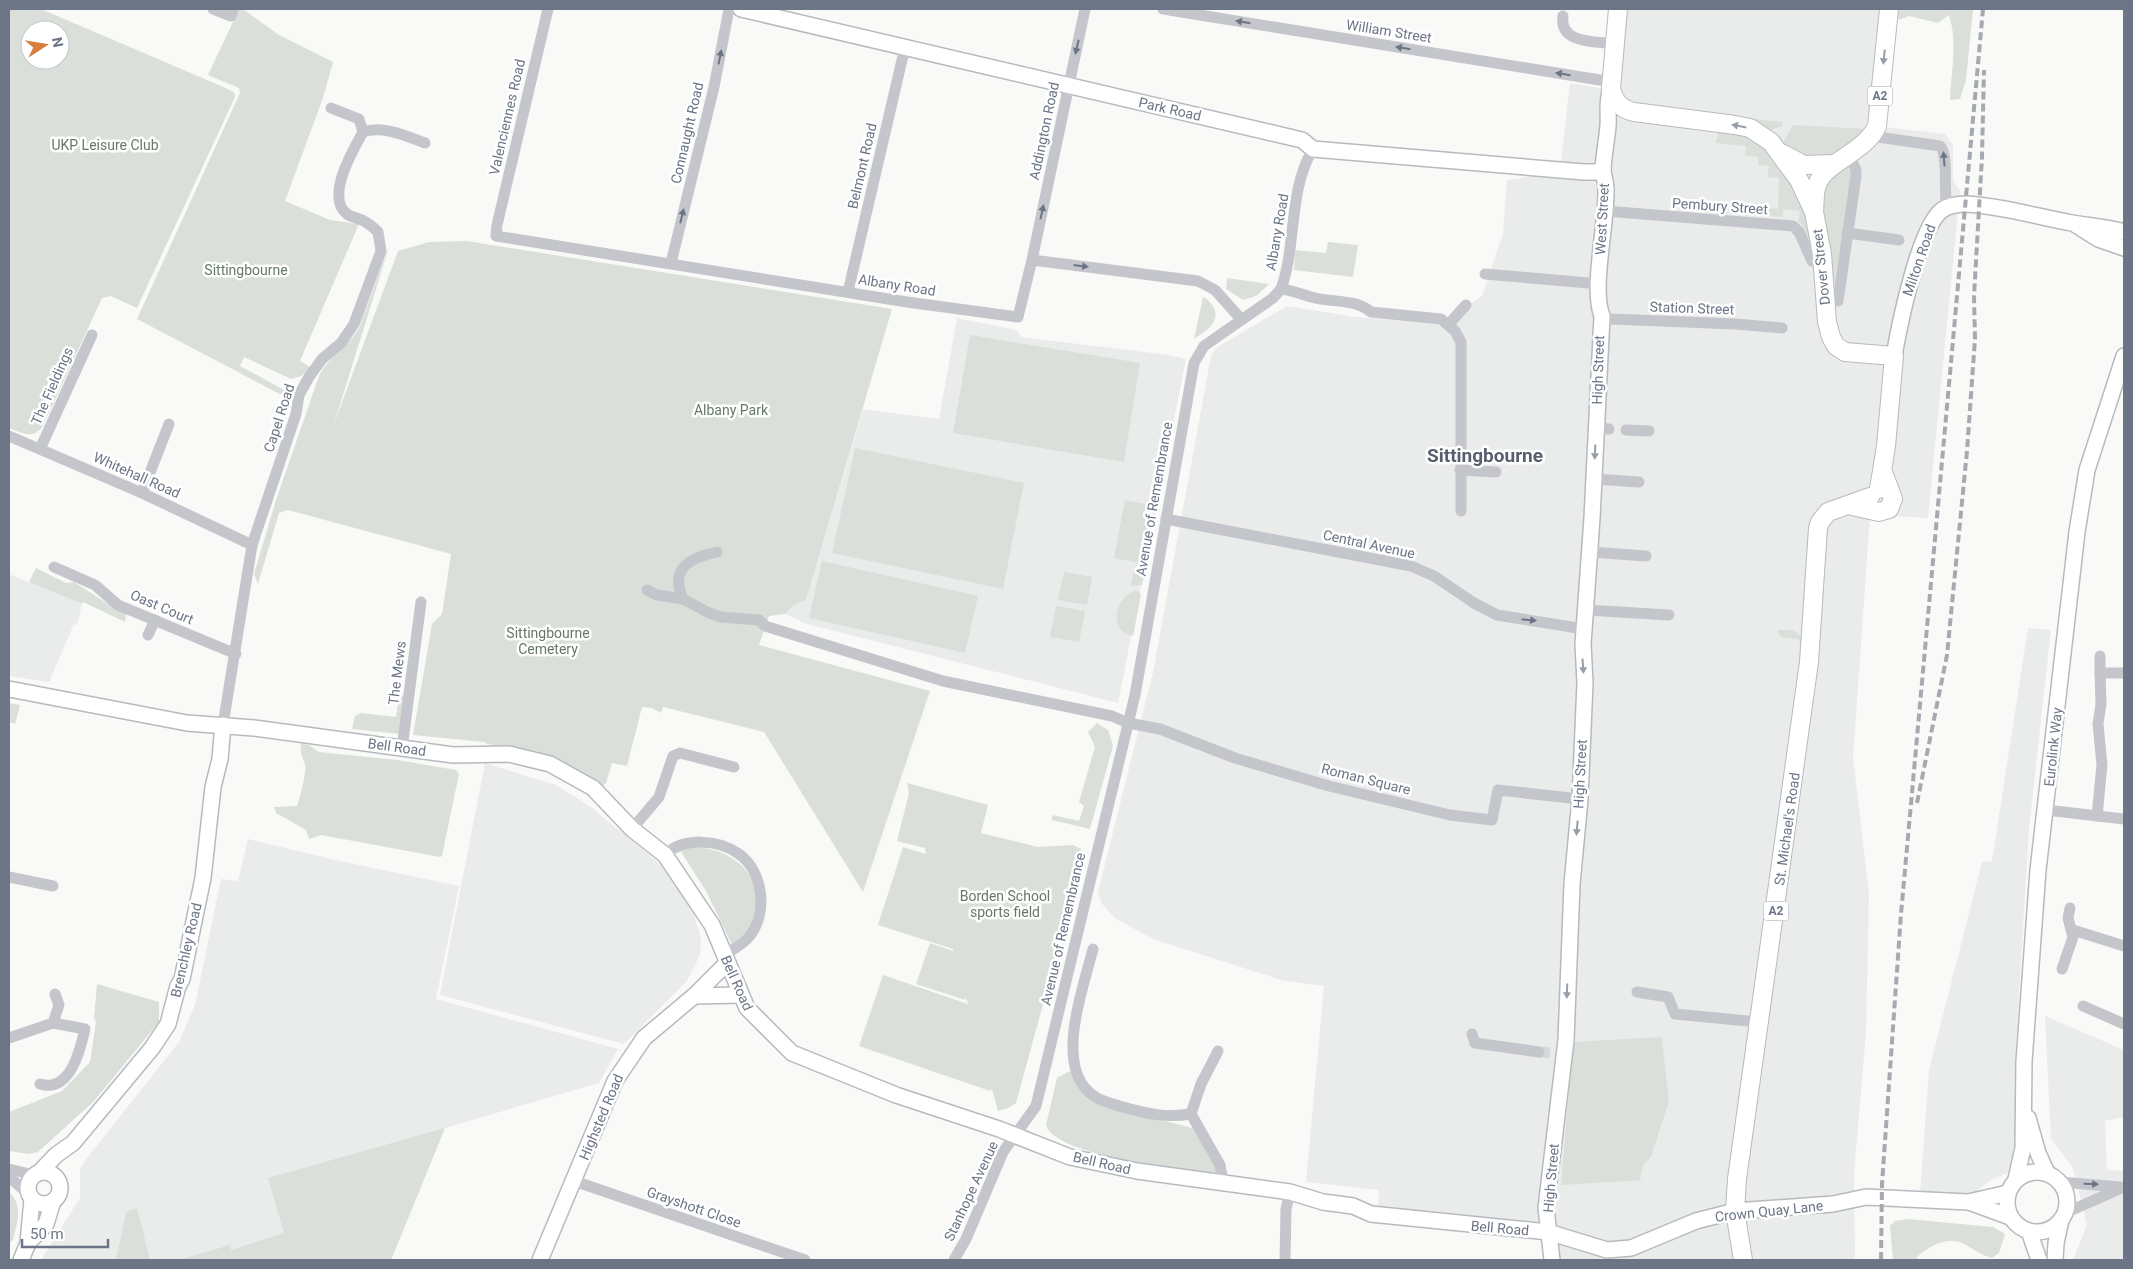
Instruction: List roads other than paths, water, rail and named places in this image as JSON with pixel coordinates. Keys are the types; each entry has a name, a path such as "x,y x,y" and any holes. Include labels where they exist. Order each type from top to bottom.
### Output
{"main road":[{"name":"West Street","path":"1611,85 1618,9"},
{"name":"A2","path":"1871,136 1877,126 1889,9"},
{"path":"1611,85 1615,100 1624,110"},
{"name":"Dover Street","path":"1624,110 1750,128 1771,142 1799,180 1814,212 1822,261 1827,322 1831,337 1836,346 1845,352 1869,356 1894,356"},
{"path":"1814,212 1817,184 1822,176 1871,136"},
{"path":"1779,151 1804,165 1842,160"},
{"path":"1869,356 1878,368 1891,394"},
{"name":"St. Michael's Road","path":"1744,1260 1735,1211 1738,1162 1776,908 1809,662 1818,528 1828,512 1879,498 1894,356"}],"street":[{"path":"213,9 231,16 233,10"},
{"name":"Valenciennes Road","path":"496,232 548,9"},
{"name":"Connaught Road","path":"671,263 714,87 730,9"},
{"name":"Park Road","path":"740,9 1302,140 1313,149 1584,172 1596,172 1603,169"},
{"name":"Addington Road","path":"1032,260 1085,9"},
{"name":"William Street","path":"1163,9 1611,85"},
{"path":"1563,16 1562,25 1566,34 1573,38 1615,44"},
{"name":"Belmont Road","path":"848,292 905,47"},
{"name":"West Street","path":"1602,316 1599,303 1606,190 1603,169 1608,122 1607,102 1611,85"},
{"path":"331,108 359,119 363,132 372,128 425,143"},
{"path":"1608,122 1614,114 1624,110"},
{"name":"Capel Road","path":"223,725 236,654 252,544 296,414 299,396 322,359 341,343 354,324 381,250 378,232 362,220 347,214 340,205 338,190 352,152 363,132"},
{"path":"1871,136 1940,146 1945,153 1943,189 1947,207 1968,204 2073,223 2107,227 2124,232"},
{"name":"Albany Road","path":"1255,309 1274,298 1281,289 1301,180 1306,160 1313,149"},
{"path":"1838,300 1856,176 1856,170 1842,160"},
{"name":"Milton Road","path":"1894,356 1907,291 1918,256 1935,217 1947,207"},
{"name":"Pembury Street","path":"1605,211 1793,226 1800,232 1812,261"},
{"path":"2073,223 2098,239 2124,248"},
{"name":"Albany Road","path":"496,232 496,236 1018,317 1032,260"},
{"path":"1847,234 1899,240"},
{"path":"1032,260 1198,281 1215,290 1241,319"},
{"path":"1484,274 1600,284"},
{"path":"1281,289 1294,290 1312,298 1362,305 1371,312 1441,319 1448,325 1461,342 1461,511"},
{"path":"1448,325 1466,306"},
{"name":"Avenue of Remembrance","path":"1015,1135 1036,1106 1128,723 1141,662 1194,363 1204,346 1255,309"},
{"name":"Station Street","path":"1602,316 1611,319 1735,324 1782,328"},
{"name":"High Street","path":"1552,1260 1548,1232 1548,1192 1580,800 1584,629 1594,479 1603,429 1602,316"},
{"name":"The Fieldings","path":"40,449 92,335"},
{"name":"Eurolink Way","path":"2016,1179 2023,1148 2023,1101 2037,880 2084,487 2098,431 2124,356"},
{"name":"Eurolink Way","path":"2110,398 2124,385"},
{"path":"142,493 169,424"},
{"path":"1626,430 1649,431"},
{"name":"Whitehall Road","path":"9,436 142,493 252,544"},
{"path":"1460,470 1496,472"},
{"path":"1594,479 1639,482"},
{"name":"Central Avenue","path":"1166,519 1411,566 1434,576 1474,603 1508,618 1584,629"},
{"path":"683,599 678,587 678,574 689,562 718,552"},
{"path":"1590,552 1646,556"},
{"name":"Oast Court","path":"54,568 95,585 118,605 236,654"},
{"path":"647,590 657,595 683,599 709,613 721,617 759,620 765,626 943,681 1112,716 1128,723"},
{"name":"The Mews","path":"402,748 421,602"},
{"path":"1586,610 1669,614"},
{"path":"148,635 155,620"},
{"path":"2097,816 2102,765 2098,724 2101,704 2100,656"},
{"path":"2100,673 2124,673"},
{"name":"Bell Road","path":"9,690 187,723 223,725 453,755 509,754 550,764 593,788 632,829 665,855 712,925 740,995 752,1015 792,1053 896,1096 1015,1135 1070,1157 1137,1171 1290,1192 1323,1202 1353,1206 1371,1214 1548,1232"},
{"name":"Roman Square","path":"1128,723 1160,729 1236,758 1319,783 1450,815 1492,820 1498,790 1580,800"},
{"name":"Brenchley Road","path":"36,1174 56,1155 73,1143 152,1048 168,1024 178,986 182,979 203,878 213,787 220,759 223,725"},
{"path":"632,829 659,797 673,756 680,753 734,767"},
{"path":"2046,810 2124,819"},
{"path":"665,855 674,846 684,843 718,845 740,855 754,873 758,881 761,903 756,926 740,946 726,959"},
{"path":"9,877 53,886"},
{"path":"2062,969 2073,937 2068,918 2070,908"},
{"path":"2072,930 2124,946"},
{"path":"1093,949 1073,1031 1074,1066 1080,1081 1096,1098 1111,1104 1164,1117 1191,1114"},
{"name":"Highsted Road","path":"540,1260 615,1081 622,1069 644,1038 694,996 726,959"},
{"path":"1638,992 1668,997 1675,1014 1758,1022"},
{"path":"53,1023 58,1005 55,994"},
{"path":"694,996 740,995"},
{"path":"2083,1006 2124,1024"},
{"path":"9,1038 53,1023 85,1029 75,1064 59,1084 48,1087 40,1084"},
{"path":"1472,1034 1475,1043 1539,1052"},
{"path":"1218,1051 1201,1084 1191,1114 1220,1165 1223,1182"},
{"name":"Eurolink Way","path":"2023,1101 2038,1153 2047,1173"},
{"name":"Stanhope Avenue","path":"954,1260 966,1239 1003,1152 1015,1135"},
{"name":"Brenchley Road","path":"57,1178 73,1143"},
{"path":"9,1169 36,1174 49,1172 57,1178 60,1188 53,1201 46,1224 28,1243"},
{"path":"2031,1172 2047,1173 2060,1182 2123,1187 2063,1217 2046,1230 2029,1231 2015,1223 2007,1209 2008,1193 2016,1179 2031,1172"},
{"path":"21,1260 28,1243 31,1197 29,1182 36,1174"},
{"path":"9,1177 40,1203 53,1201"},
{"name":"Grayshott Close","path":"574,1181 805,1260"},
{"path":"2055,1260 2056,1243 2067,1197 2060,1182"},
{"path":"1285,1260 1286,1209 1290,1192"},
{"name":"Crown Quay Lane","path":"1548,1232 1607,1250 1631,1248 1696,1221 1735,1211 1833,1204 1866,1197 1968,1202 2008,1193"},
{"name":"Crown Quay Lane","path":"1968,1202 2010,1217"},
{"path":"2029,1231 2039,1260"}],"tunnel":[{"path":"1539,1052 1554,1053"}],"railway":[{"path":"1881,1260 1882,1184 1901,914 1983,9"},
{"path":"1917,803 1947,655 1967,451 1975,339 1974,296 1982,157 1984,70"}],"district":[{"name":"Sittingbourne","path":"1485,455"}],"park label":[{"name":"UKP Leisure Club","path":"105,145"},
{"name":"Albany Park","path":"731,410"},
{"name":"Sittingbourne Cemetery","path":"548,642"},
{"name":"Borden School sports field","path":"1005,904"}]}
